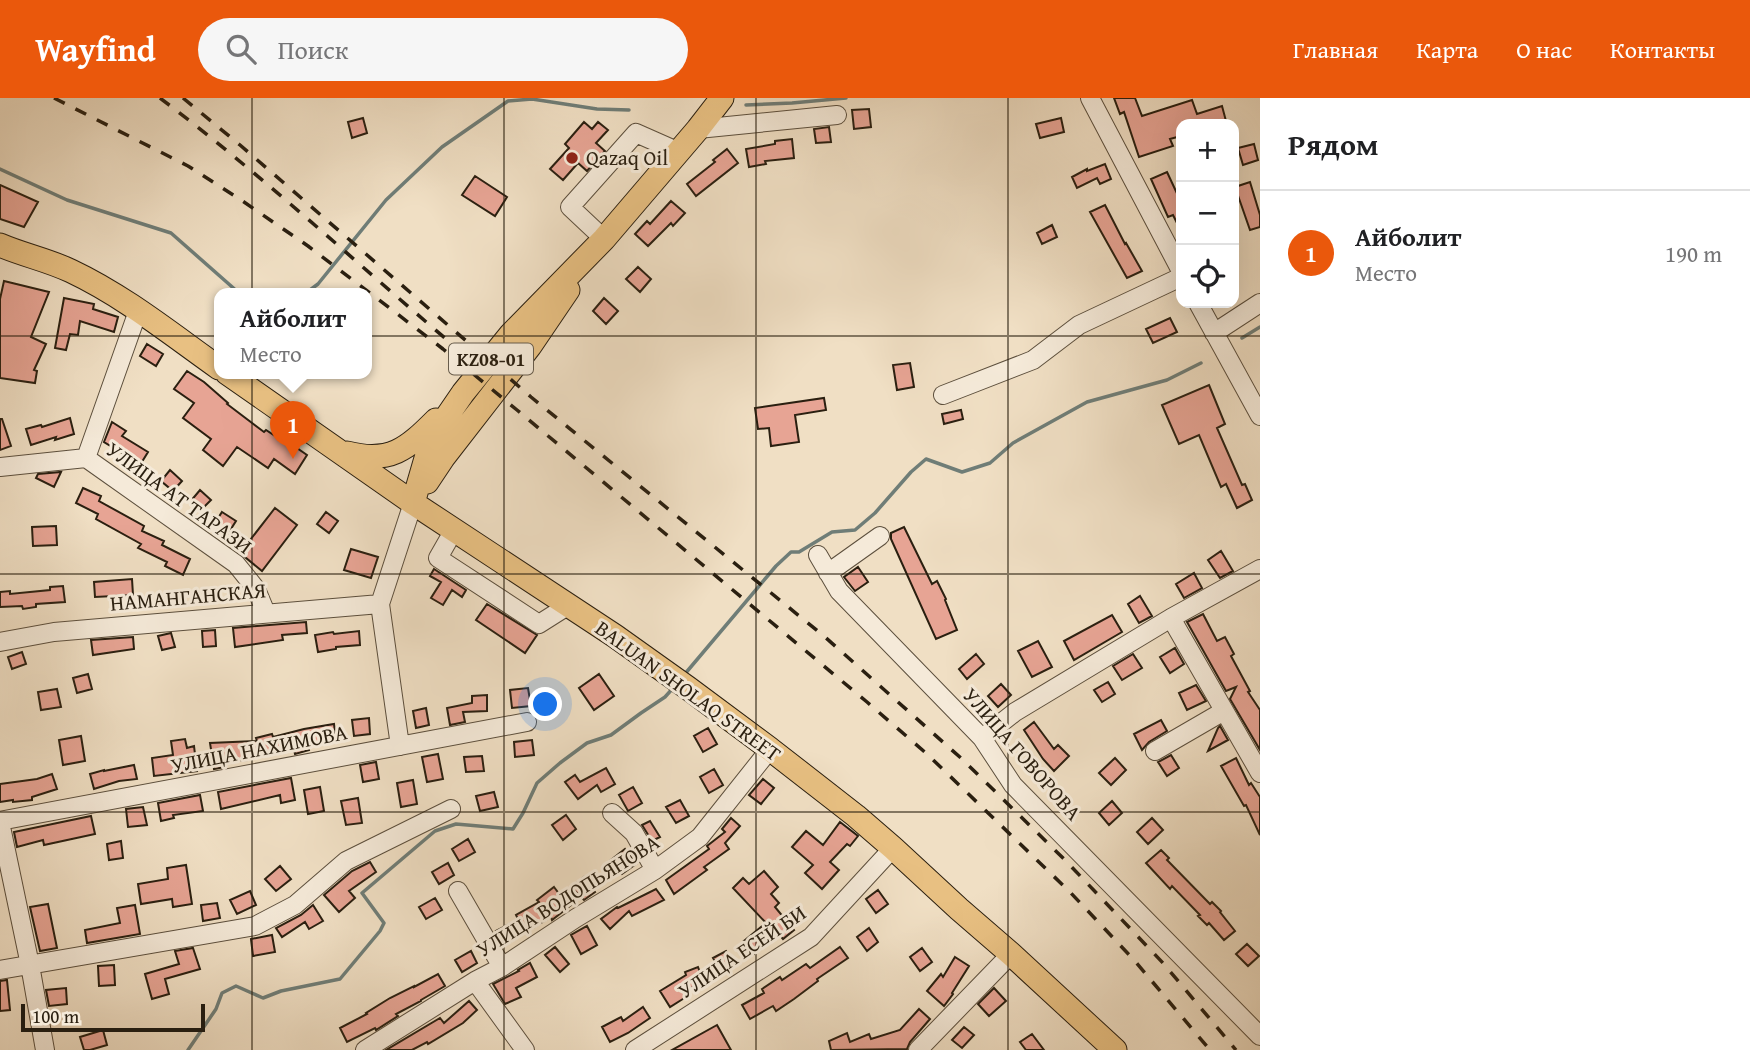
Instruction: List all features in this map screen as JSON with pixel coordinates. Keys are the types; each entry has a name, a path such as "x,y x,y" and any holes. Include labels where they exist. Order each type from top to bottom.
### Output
{"main road":[{"name":"KZ08-01","path":"413,502 429,448 463,393 511,334 604,239 722,98"},
{"name":"KZ08-01","path":"413,502 443,458 530,346 604,239"},
{"path":"6,249 47,261 100,286 214,364"},
{"name":"BALUAN SHOLAQ STREET","path":"237,379 454,530 569,605 688,688 769,749 893,848 1115,1050"},
{"name":"KZ08-01","path":"339,451 363,457 381,457 399,450 414,442 463,393"}],"street":[{"path":"1090,98 1176,261"},
{"path":"698,129 837,115"},
{"path":"604,239 570,207 636,133 679,152"},
{"path":"943,394 1032,360 1079,325 1176,279"},
{"path":"1214,333 1260,303"},
{"path":"1201,308 1260,414"},
{"path":"86,458 138,311"},
{"name":"УЛИЦА АТ ТАРАЗИ","path":"0,467 86,458 236,564 256,589 265,613"},
{"path":"400,746 380,604 413,502"},
{"path":"454,530 438,558 529,618 539,624 569,605"},
{"path":"828,573 880,536"},
{"name":"УЛИЦА ГОВОРОВА","path":"818,555 839,592 982,738 1013,785 1260,1036"},
{"path":"982,738 1015,712 1171,618 1260,569"},
{"name":"НАМАНГАНСКАЯ","path":"0,642 54,632 380,604"},
{"path":"1171,618 1260,773"},
{"path":"1155,751 1224,711"},
{"name":"УЛИЦА НАХИМОВА","path":"0,821 527,722"},
{"name":"УЛИЦА ВОДОПЬЯНОВА","path":"365,1050 655,870 700,837 769,749"},
{"path":"0,970 255,926 295,905 346,861 452,809"},
{"path":"612,813 634,833 655,870"},
{"path":"0,821 45,1050"},
{"name":"УЛИЦА ЕСЕЙ БИ","path":"635,1050 811,937 893,848"},
{"path":"458,891 502,967"},
{"path":"918,1050 1011,954"},
{"path":"475,981 525,1050"}],"building":[{"path":"1114,98 1135,98 1142,116 1192,100 1197,114 1222,106 1225,119 1176,119 1176,137 1170,139 1173,146 1139,157 1124,112 1120,114"},
{"path":"869,109 871,127 854,129 852,110"},
{"path":"363,118 367,133 352,138 348,122"},
{"path":"1061,118 1064,132 1040,138 1036,124"},
{"path":"584,122 592,129 598,122 608,130 596,143 605,151 587,171 578,163 563,180 550,169 569,148 565,144"},
{"path":"829,127 831,142 816,143 814,129"},
{"path":"792,139 794,158 765,161 766,164 749,167 746,149"},
{"path":"1254,144 1258,160 1243,165 1239,148"},
{"path":"727,149 738,163 696,196 687,184"},
{"path":"1105,164 1111,179 1100,184 1097,178 1077,188 1072,177"},
{"path":"1167,172 1176,191 1176,221 1173,215 1168,217 1151,179"},
{"path":"475,176 507,197 495,216 462,195"},
{"path":"1250,182 1260,215 1260,227 1250,230 1239,198 1239,186"},
{"path":"0,185 38,202 24,227 0,219"},
{"path":"671,201 685,213 648,246 635,234 647,221 650,224"},
{"path":"1105,205 1142,271 1127,278 1090,212"},
{"path":"1052,225 1057,237 1042,244 1037,233"},
{"path":"638,267 651,279 640,292 626,279"},
{"path":"4,281 49,292 31,337 46,344 34,370 37,371 35,383 0,378 0,299"},
{"path":"64,298 94,304 93,309 118,317 114,332 80,321 78,335 70,334 66,350 55,348"},
{"path":"604,298 618,311 606,324 593,311"},
{"path":"1170,318 1177,332 1153,343 1146,329"},
{"path":"147,344 163,354 156,366 140,356"},
{"path":"910,363 914,387 897,390 893,365"},
{"path":"187,371 264,432 266,430 307,455 295,474 274,459 268,468 237,447 223,466 203,450 211,439 183,418 194,403 174,389"},
{"path":"1209,385 1225,424 1217,428 1242,485 1245,484 1252,500 1237,508 1226,484 1221,487 1199,435 1179,444 1162,405"},
{"path":"824,398 826,410 795,415 799,442 771,446 769,428 758,429 755,408"},
{"path":"961,410 963,419 944,424 942,414"},
{"path":"70,418 74,434 31,445 26,429"},
{"path":"0,419 11,446 0,450"},
{"path":"112,422 126,431 122,436 148,452 137,470 123,462 127,456 104,442"},
{"path":"170,470 182,481 173,491 161,481"},
{"path":"61,472 54,487 36,478 38,474"},
{"path":"83,488 101,496 99,501 144,526 142,531 164,541 162,545 190,559 183,575 165,566 167,562 138,548 141,544 96,519 98,514 76,503"},
{"path":"200,490 211,500 200,511 190,502"},
{"path":"275,508 297,525 262,571 240,553"},
{"path":"222,512 236,521 227,535 213,526"},
{"path":"326,512 338,521 329,533 317,524"},
{"path":"56,526 57,545 33,546 32,527"},
{"path":"904,527 932,584 937,581 957,630 936,639 891,539 891,533"},
{"path":"351,549 378,557 371,578 344,570"},
{"path":"1221,551 1233,571 1220,578 1208,560"},
{"path":"858,567 868,582 855,591 844,577"},
{"path":"434,569 466,590 462,597 452,590 443,605 431,598 441,582 430,576"},
{"path":"1194,573 1202,588 1184,598 1176,584"},
{"path":"132,579 133,595 95,597 94,582"},
{"path":"63,586 65,602 36,604 36,607 23,609 22,606 0,607 0,592 10,591 10,594"},
{"path":"1140,596 1152,616 1139,623 1128,604"},
{"path":"487,604 537,635 525,653 476,620"},
{"path":"1203,614 1217,641 1225,637 1234,654 1231,656 1250,691 1248,692 1260,710 1260,750 1230,699 1236,687 1226,691 1187,622"},
{"path":"1112,615 1122,632 1074,660 1064,641"},
{"path":"306,622 307,633 282,635 283,640 235,647 233,628"},
{"path":"215,630 216,646 203,647 202,631"},
{"path":"359,631 360,645 318,652 315,635"},
{"path":"171,633 175,647 162,650 158,636"},
{"path":"133,637 134,649 93,655 91,640"},
{"path":"1038,641 1052,667 1032,677 1018,651"},
{"path":"1175,648 1184,664 1170,673 1160,657"},
{"path":"22,652 26,664 12,669 8,657"},
{"path":"976,654 984,664 967,679 959,669"},
{"path":"1133,654 1142,668 1122,680 1113,666"},
{"path":"88,674 92,689 77,693 73,678"},
{"path":"599,674 614,696 594,710 579,688"},
{"path":"1108,682 1115,694 1102,702 1094,690"},
{"path":"1001,684 1011,695 998,707 988,696"},
{"path":"1196,685 1206,701 1187,710 1179,693"},
{"path":"528,688 531,706 512,708 510,690"},
{"path":"57,689 61,707 41,710 38,692"},
{"path":"487,695 487,711 463,712 465,722 450,725 447,708 472,703 472,696"},
{"path":"426,708 429,725 416,728 413,711"},
{"path":"369,718 370,734 354,736 352,720"},
{"path":"1161,720 1167,731 1149,742 1142,750 1134,734"},
{"path":"1034,722 1054,749 1058,745 1069,756 1054,771 1024,730"},
{"path":"334,724 336,741 308,745 309,750 295,754 293,745 248,760 223,761 225,767 214,769 210,743 257,741 256,738 272,734 273,737"},
{"path":"1220,726 1228,740 1208,751 1218,728"},
{"path":"708,728 717,744 703,752 694,736"},
{"path":"81,736 85,761 63,765 59,740"},
{"path":"185,739 187,748 194,746 197,771 154,776 152,758 173,755 171,741"},
{"path":"532,740 534,755 515,757 514,742"},
{"path":"438,754 443,779 427,782 422,757"},
{"path":"1171,755 1179,768 1167,776 1158,762"},
{"path":"482,756 484,771 466,772 464,757"},
{"path":"1115,758 1126,770 1111,785 1099,773"},
{"path":"1236,758 1249,785 1251,783 1260,797 1260,835 1246,805 1244,806 1221,766"},
{"path":"376,762 379,779 363,782 360,765"},
{"path":"134,765 137,779 119,781 94,789 90,774"},
{"path":"606,768 615,784 601,792 597,785 578,799 565,782 575,775 580,782"},
{"path":"714,769 723,785 709,793 700,777"},
{"path":"52,774 57,789 32,797 32,800 0,802 0,784"},
{"path":"291,778 295,800 281,803 280,795 221,809 218,792"},
{"path":"763,779 774,788 761,804 749,795"},
{"path":"413,780 417,804 401,807 397,783"},
{"path":"320,787 324,811 308,814 304,790"},
{"path":"633,787 642,803 628,811 619,795"},
{"path":"494,792 498,807 480,811 476,796"},
{"path":"200,795 203,811 173,815 174,818 161,821 158,803"},
{"path":"358,798 362,823 346,825 341,801"},
{"path":"680,800 689,816 676,823 666,807"},
{"path":"1112,801 1122,813 1109,825 1099,813"},
{"path":"143,807 147,825 128,827 126,809"},
{"path":"566,815 576,829 563,840 552,825"},
{"path":"91,816 95,834 44,845 43,840 17,847 14,832"},
{"path":"731,818 740,826 725,843 729,849 704,867 707,870 674,894 666,880 709,849 707,846 725,832 722,829"},
{"path":"1152,818 1163,830 1148,844 1137,832"},
{"path":"650,821 660,837 652,841 642,825"},
{"path":"840,822 858,836 830,862 839,870 822,889 805,873 813,865 792,847 806,831 823,845"},
{"path":"468,839 475,852 459,861 452,849"},
{"path":"121,841 123,858 109,860 107,844"},
{"path":"625,849 636,864 622,874 611,860"},
{"path":"1161,850 1169,858 1167,860 1210,904 1212,902 1221,911 1235,931 1224,940 1146,863"},
{"path":"370,862 376,872 349,891 355,898 339,912 324,895 352,871"},
{"path":"448,863 454,875 439,884 432,872"},
{"path":"186,865 192,904 173,907 172,899 141,904 138,884 168,879 167,868"},
{"path":"280,866 291,879 276,891 265,879"},
{"path":"764,871 778,887 771,894 779,903 775,907 794,930 783,939 778,933 754,954 744,941 766,923 733,888 743,878 749,884"},
{"path":"584,877 595,892 584,900 571,887"},
{"path":"554,887 560,895 568,889 575,902 552,920 551,917 526,932 516,920 516,915 539,902 537,900"},
{"path":"656,889 664,900 632,916 629,911 610,929 601,919 617,907"},
{"path":"878,890 888,904 876,913 866,899"},
{"path":"250,891 256,905 237,914 230,900"},
{"path":"435,898 442,910 426,919 419,907"},
{"path":"217,903 220,918 203,921 201,905"},
{"path":"48,904 57,948 40,951 30,907"},
{"path":"135,905 140,934 87,943 85,930 120,923 117,908"},
{"path":"313,905 323,921 309,929 305,922 282,937 276,928 301,915"},
{"path":"511,923 517,938 504,945 496,931"},
{"path":"587,926 597,945 581,954 571,935"},
{"path":"869,928 878,942 867,951 857,937"},
{"path":"272,935 275,952 253,956 251,939"},
{"path":"1247,944 1259,956 1248,966 1236,954"},
{"path":"555,947 569,964 560,972 545,955"},
{"path":"840,947 848,958 776,1011 773,1006 750,1019 742,1005 764,993 762,989 806,964 810,968"},
{"path":"193,948 200,969 165,979 169,994 152,999 145,974 179,964 175,951"},
{"path":"922,948 932,962 920,971 910,957"},
{"path":"471,951 477,963 462,972 455,960"},
{"path":"726,951 734,965 722,973 713,958"},
{"path":"955,957 969,966 944,1006 927,991 941,974 943,977"},
{"path":"530,963 537,977 516,988 521,997 505,1004 493,984"},
{"path":"114,965 115,985 99,986 98,966"},
{"path":"698,967 704,983 683,991 686,997 670,1007 660,991 686,975 685,972"},
{"path":"438,974 445,986 396,1014 398,1016 376,1030 375,1028 347,1042 340,1028 390,998"},
{"path":"7,980 10,1010 0,1011 0,981"},
{"path":"66,988 67,1004 49,1006 46,990"},
{"path":"994,988 1006,1001 989,1016 978,1004"},
{"path":"469,1001 477,1010 463,1023 428,1044 427,1042 412,1050 386,1050 440,1018 444,1023"},
{"path":"643,1007 650,1018 610,1042 602,1027 621,1017 623,1021"},
{"path":"919,1009 930,1019 907,1049 831,1050 829,1041 847,1033 850,1042 869,1034 871,1039 900,1030"},
{"path":"717,1025 731,1050 672,1050"},
{"path":"964,1027 974,1035 962,1048 952,1040"},
{"path":"103,1030 107,1045 84,1050 80,1037"},
{"path":"1032,1034 1044,1050 1026,1050 1020,1042"}],"waterway":[{"path":"746,105 846,98"},
{"path":"313,288 386,200 442,147 508,101 532,99 597,109 629,110"},
{"path":"0,169 67,200 171,233 233,288"},
{"path":"1242,338 1260,327"},
{"path":"684,675 776,566 791,552 799,552 832,532 855,530 875,513 926,459 962,472 990,463 1013,443 1087,402 1167,380 1201,363"},
{"path":"188,1050 216,1009 222,993 236,986 263,998 281,991 340,979 384,923 362,893 435,831 456,824 513,829 537,783 587,743 611,735 665,697 674,687"}],"railway":[{"path":"54,98 188,166 308,246 363,288"},
{"path":"160,98 272,188 452,344"},
{"path":"183,98 531,397 825,637 962,759 1065,860 1163,963 1236,1050"},
{"path":"372,295 443,349 927,754 1070,892 1134,960 1210,1050"}],"place":[{"name":"Qazaq Oil","path":"572,158"},
{"name":"Айболит","path":"293,459"}]}
